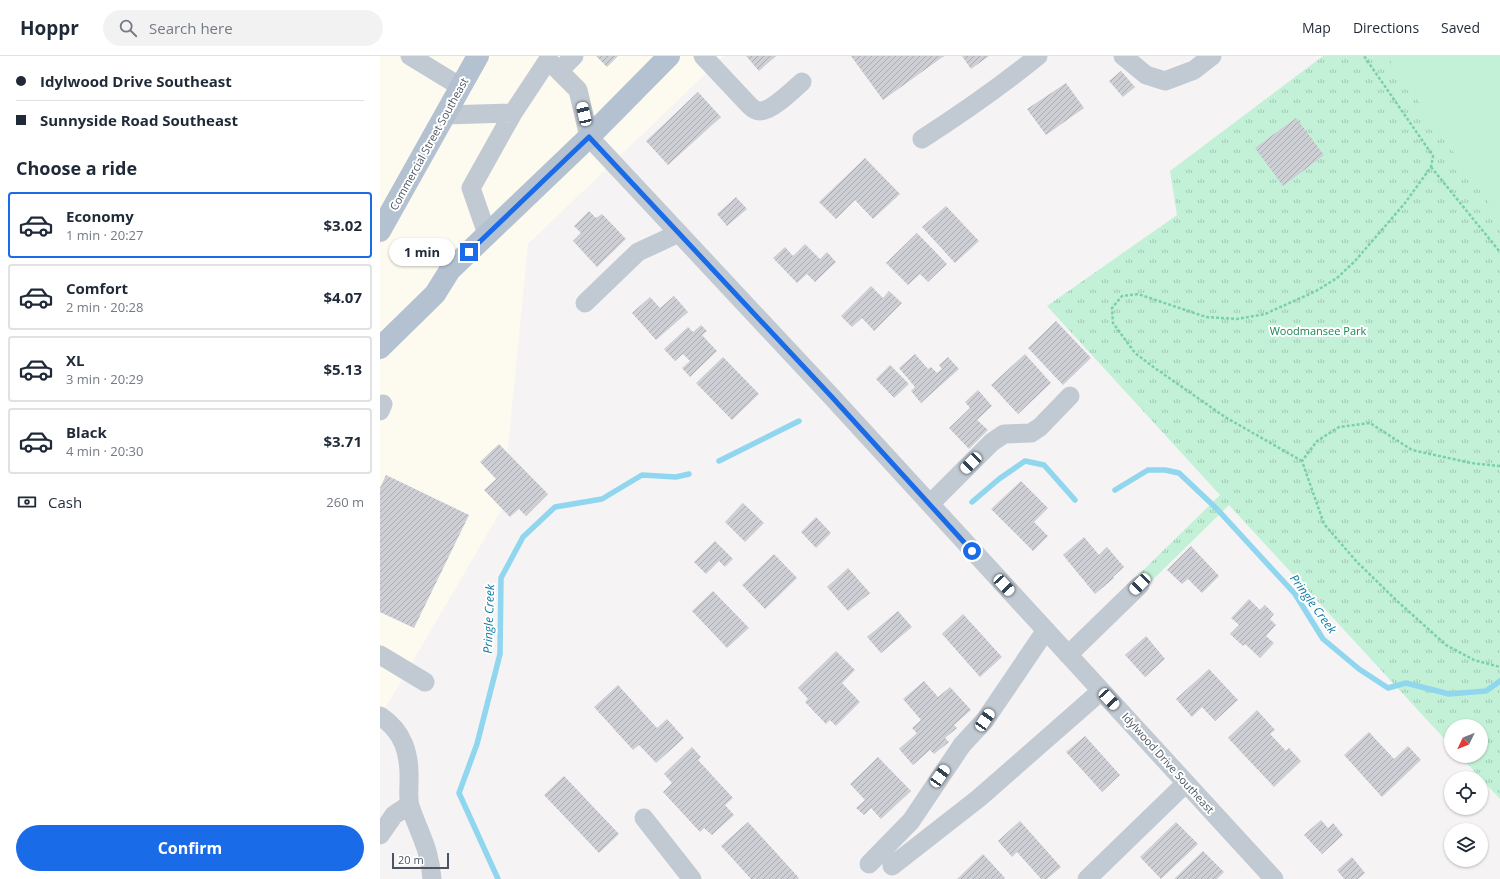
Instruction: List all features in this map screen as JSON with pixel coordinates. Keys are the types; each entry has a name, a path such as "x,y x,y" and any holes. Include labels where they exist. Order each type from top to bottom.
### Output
{"main road":[{"name":"Commercial Street Southeast","path":"380,231 478,56"},
{"path":"380,348 434,294 450,270 589,137 668,56"}],"street":[{"path":"410,56 461,87"},
{"path":"559,71 574,56"},
{"path":"703,56 749,106 760,111 779,102 802,82"},
{"path":"922,139 969,109 1038,56"},
{"path":"1123,56 1146,75 1165,81 1194,70 1212,56"},
{"path":"487,234 471,188 513,113 548,60 578,90 589,137"},
{"path":"446,115 513,113"},
{"name":"Idylwood Drive Southeast","path":"589,137 930,504 1274,879"},
{"path":"585,303 638,252 679,234"},
{"path":"930,504 992,442 1004,434 1031,433 1040,427 1070,396"},
{"path":"1068,655 1140,584"},
{"path":"869,864 911,821 962,745 985,720 1046,630"},
{"path":"380,655 425,682"},
{"path":"892,866 979,798 1101,691"},
{"path":"380,716 394,727 401,738 406,753 410,776 409,805 426,844 431,863 432,879"},
{"path":"1087,879 1186,783"},
{"path":"380,834 394,815 409,805"},
{"path":"644,818 692,879"}],"path":[{"path":"1364,56 1433,156 1431,167 1405,203 1355,261 1337,278 1316,291 1265,314 1237,319 1206,317 1138,294 1122,296 1112,308 1113,323 1135,352 1152,366 1225,417 1302,461 1324,524 1357,562 1446,645 1474,660 1500,667"},
{"path":"1431,167 1500,252"},
{"path":"1302,461 1317,441 1339,427 1370,423 1412,450 1471,463 1500,466"}],"shaded area":[{"path":"380,56 724,56 528,244 502,509 380,717"}],"green space":[{"name":"Woodmansee Park","path":"1323,56 1500,56 1500,799 1488,786 1488,771 1474,771 1467,763 1488,763 1488,719 1444,719 1444,738 1229,505 1089,642 1080,632 1220,495 1047,306 1177,215 1170,171"},
{"path":"1387,56 1500,56 1500,219"}],"building":[{"path":"596,56 618,56 607,67"},
{"path":"746,56 776,56 759,71"},
{"path":"851,56 944,56 883,100"},
{"path":"962,56 989,56 971,69"},
{"path":"1121,71 1135,87 1123,97 1109,81"},
{"path":"1066,83 1084,108 1046,135 1027,109"},
{"path":"698,92 721,117 668,165 646,141"},
{"path":"1296,118 1324,155 1283,186 1255,148"},
{"path":"865,158 900,194 873,219 855,200 836,219 819,202"},
{"path":"736,197 747,209 727,226 717,214"},
{"path":"946,206 979,241 955,263 922,227"},
{"path":"589,211 596,218 602,214 626,239 597,267 573,241 581,233 574,226"},
{"path":"917,233 947,264 928,282 920,274 908,285 886,263"},
{"path":"805,244 820,259 827,252 836,262 815,282 807,274 797,283 773,258 785,247 793,256"},
{"path":"871,286 883,298 889,291 902,303 874,331 862,318 852,327 841,316"},
{"path":"674,296 688,312 656,340 632,313 650,297 660,308"},
{"path":"1056,321 1091,358 1063,385 1028,348"},
{"path":"701,325 707,331 702,335 717,351 690,377 682,368 690,361 683,354 675,361 664,349 688,327 693,332"},
{"path":"915,354 928,369 931,367 937,373 942,369 939,365 948,357 959,369 921,403 911,391 915,387 899,368"},
{"path":"1025,354 1051,383 1018,414 991,385"},
{"path":"723,357 759,394 732,420 696,383"},
{"path":"890,365 909,384 894,398 876,379"},
{"path":"978,390 992,406 977,420 988,430 969,449 949,428 970,408 965,402"},
{"path":"499,444 548,494 526,516 519,509 510,517 484,490 496,479 480,462"},
{"path":"386,475 469,515 414,628 380,612 380,488"},
{"path":"1021,481 1048,508 1034,522 1048,536 1033,551 991,509"},
{"path":"743,503 764,523 745,542 725,522"},
{"path":"816,517 831,533 816,548 801,532"},
{"path":"1084,537 1099,555 1107,547 1124,567 1113,577 1114,578 1095,594 1063,555"},
{"path":"715,541 733,559 725,567 719,561 706,574 694,562"},
{"path":"1191,546 1219,576 1202,593 1188,579 1182,584 1167,570"},
{"path":"774,554 797,578 765,609 742,585"},
{"path":"848,568 870,593 848,611 827,587"},
{"path":"713,591 749,628 727,648 692,611"},
{"path":"1249,599 1260,610 1265,605 1274,614 1270,619 1276,625 1266,636 1274,643 1260,658 1245,644 1243,646 1230,634 1239,625 1231,618"},
{"path":"898,611 912,627 881,653 867,637"},
{"path":"963,614 1002,657 980,677 942,634"},
{"path":"1146,636 1165,659 1145,677 1125,655"},
{"path":"836,651 855,670 842,683 860,702 836,726 830,720 826,724 805,702 808,699 798,688"},
{"path":"1209,669 1238,700 1215,721 1202,707 1192,717 1176,699"},
{"path":"924,681 938,697 950,687 971,710 954,725 957,728 945,738 949,742 934,754 930,750 913,765 899,749 917,733 912,728 921,720 903,699"},
{"path":"618,685 657,728 667,719 684,738 656,763 639,745 633,750 594,707"},
{"path":"1257,710 1275,730 1270,734 1286,751 1289,748 1301,761 1274,787 1228,738"},
{"path":"1369,732 1394,759 1408,746 1421,760 1382,797 1344,755"},
{"path":"1085,736 1120,775 1102,792 1066,752"},
{"path":"692,747 701,757 698,760 733,798 725,805 734,815 712,835 704,828 700,832 663,792 672,783 664,774"},
{"path":"878,757 911,791 881,819 871,808 864,815 856,808 865,800 850,784"},
{"path":"564,776 619,834 599,853 544,795"},
{"path":"1321,820 1328,828 1333,823 1343,835 1322,854 1304,835"},
{"path":"1020,821 1061,867 1047,879 1041,879 1017,852 1012,857 998,841"},
{"path":"748,822 799,878 798,879 751,879 721,846"},
{"path":"1176,822 1198,844 1161,879 1140,857"},
{"path":"1203,851 1224,872 1217,879 1174,879"},
{"path":"983,854 1005,878 957,879"},
{"path":"1352,857 1365,873 1358,879 1344,879 1337,870"}],"waterway":[{"name":"Pringle Creek","path":"719,461 799,421"},
{"name":"Pringle Creek","path":"972,502 999,479 1025,461 1044,465 1075,500"},
{"name":"Pringle Creek","path":"1115,490 1148,470 1165,470 1179,473 1216,508 1295,594 1323,639 1359,669 1388,688 1406,683 1449,694 1486,691 1500,681"},
{"name":"Pringle Creek","path":"498,879 459,793 477,744 500,654 501,578 523,537 555,507 602,499 642,475 676,477 689,474"}],"route":[{"path":"469,252 589,137 831,396 972,551"}]}
